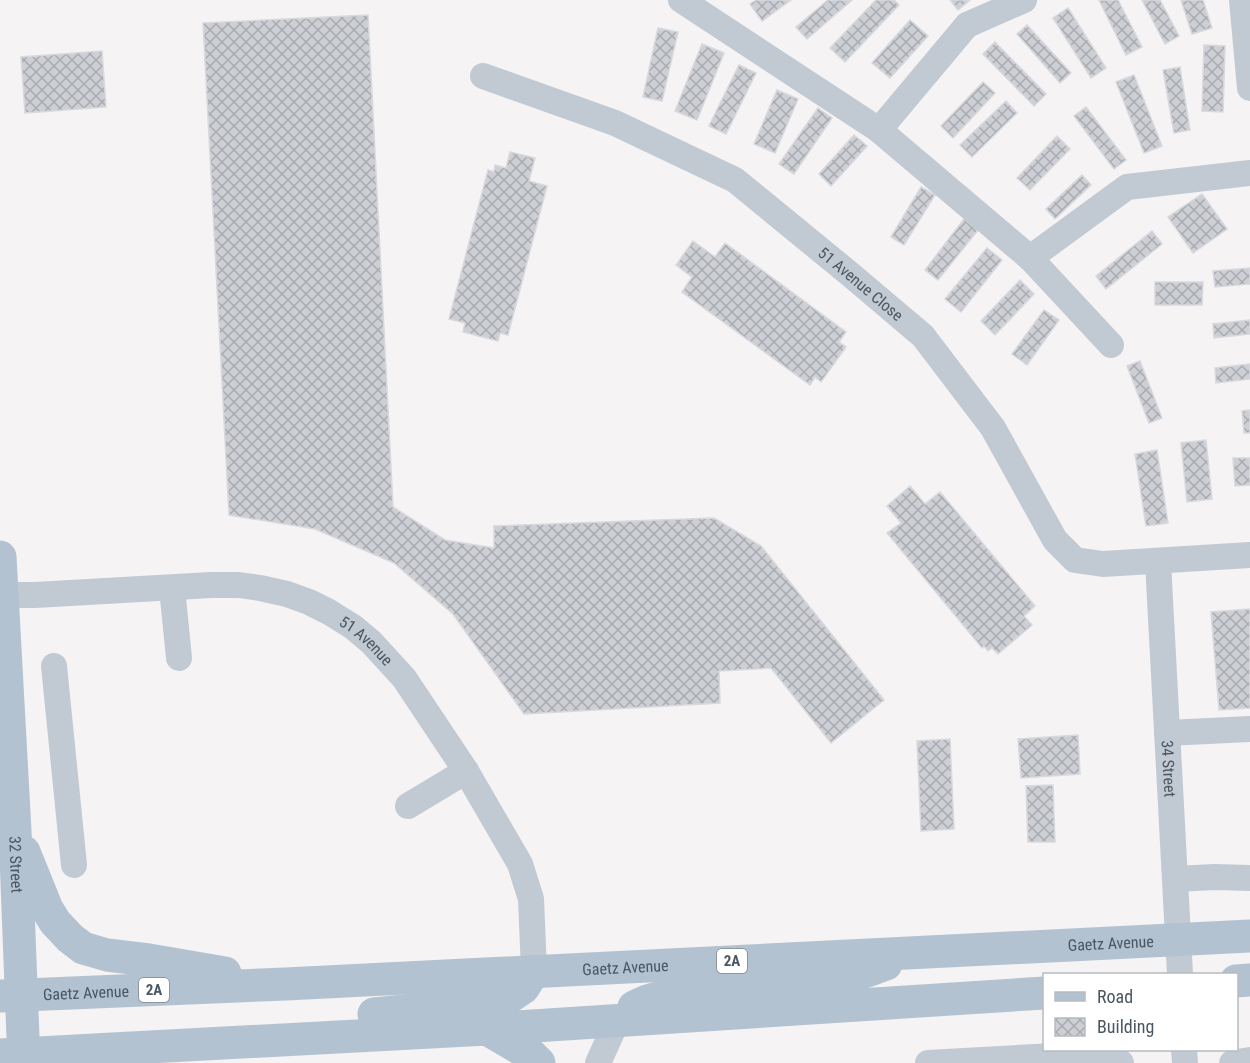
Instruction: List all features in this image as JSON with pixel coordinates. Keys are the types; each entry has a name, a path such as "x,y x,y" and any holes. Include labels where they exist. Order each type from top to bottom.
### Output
{"main road":[{"name":"32 Street","path":"0,556 15,831 11,995 16,1057"},
{"path":"0,772 15,831 47,909 70,939 83,948 107,956 149,960 286,984"},
{"name":"Gaetz Avenue","path":"11,995 286,984 1250,936"},
{"path":"617,1021 626,1011 647,1001 671,994 837,982 915,953"},
{"path":"303,1039 322,1024 370,1014 504,1001 523,988 534,971"},
{"path":"16,1057 1043,993"},
{"path":"487,1029 531,1055 539,1063"},
{"path":"147,1063 186,1045"}],"street":[{"path":"681,0 879,130 1030,258 1111,345"},
{"path":"879,130 967,25 1024,0"},
{"path":"1242,0 1250,88"},
{"name":"51 Avenue Close","path":"483,76 615,123 735,180 923,336 993,428 1055,540 1075,560 1103,564 1158,561"},
{"path":"1030,258 1127,187 1250,173"},
{"path":"1158,561 1250,555"},
{"name":"34 Street","path":"1158,561 1180,973"},
{"name":"51 Avenue","path":"1,594 239,585 287,594 309,602 352,627 371,642 404,678 466,771 520,864 531,899 534,971"},
{"path":"172,588 179,658"},
{"path":"54,666 74,865"},
{"path":"1167,733 1250,729"},
{"path":"408,806 466,771"},
{"path":"1175,879 1250,878"},
{"path":"598,1063 617,1021"},
{"path":"928,1063 1091,1054 1100,1054 1121,1063"},
{"path":"1232,1063 1250,1060"}],"building":[{"path":"756,0 791,0 762,21 750,4"},
{"path":"828,0 852,0 807,39 796,27"},
{"path":"876,0 894,0 899,5 845,62 830,48"},
{"path":"950,0 970,0 958,10"},
{"path":"1099,0 1118,0 1142,47 1126,55"},
{"path":"1142,0 1160,0 1179,36 1165,44"},
{"path":"1181,0 1203,0 1212,28 1192,34"},
{"path":"1068,8 1106,68 1091,78 1053,18"},
{"path":"368,15 393,507 445,540 494,548 494,526 714,518 761,546 884,700 831,743 771,668 719,671 720,703 524,714 453,614 394,563 315,529 229,515 203,23"},
{"path":"910,20 928,36 890,78 872,63"},
{"path":"1027,25 1071,73 1060,83 1017,34"},
{"path":"658,28 678,32 662,101 643,97"},
{"path":"995,42 1046,94 1034,106 983,54"},
{"path":"702,44 724,53 697,120 675,111"},
{"path":"1204,45 1225,46 1223,112 1202,111"},
{"path":"102,51 106,107 25,113 21,57"},
{"path":"739,65 756,73 726,134 709,126"},
{"path":"1180,67 1190,130 1174,133 1163,70"},
{"path":"1134,75 1162,146 1144,153 1116,82"},
{"path":"983,82 995,93 953,138 941,126"},
{"path":"777,90 798,99 775,153 754,144"},
{"path":"1006,101 1017,113 972,157 960,145"},
{"path":"1086,107 1126,160 1114,169 1074,116"},
{"path":"818,108 832,118 794,174 779,164"},
{"path":"854,135 867,146 831,186 819,174"},
{"path":"1057,136 1070,149 1030,190 1017,178"},
{"path":"510,152 535,158 529,181 547,186 508,335 500,333 498,341 463,332 465,323 449,319 488,170 494,172 495,165 506,168"},
{"path":"1082,175 1091,185 1055,219 1046,209"},
{"path":"921,187 935,195 904,245 891,237"},
{"path":"1202,194 1227,229 1193,253 1168,217"},
{"path":"964,219 978,230 938,280 925,270"},
{"path":"1152,231 1162,244 1106,289 1096,276"},
{"path":"693,241 715,257 725,243 846,332 839,342 846,347 821,382 815,377 810,385 682,292 692,277 676,265"},
{"path":"987,248 1002,260 961,312 945,299"},
{"path":"1250,268 1250,284 1215,287 1213,271"},
{"path":"1020,280 1034,294 995,335 981,321"},
{"path":"1155,282 1203,282 1202,305 1155,305"},
{"path":"1044,310 1059,320 1027,365 1012,354"},
{"path":"1250,320 1250,334 1214,338 1213,324"},
{"path":"1140,361 1162,418 1149,423 1127,366"},
{"path":"1250,364 1250,379 1216,383 1215,368"},
{"path":"1250,410 1250,433 1244,433 1242,411"},
{"path":"1206,440 1212,499 1187,502 1181,443"},
{"path":"1157,450 1168,523 1146,526 1135,454"},
{"path":"1233,458 1250,458 1250,485 1235,486"},
{"path":"910,486 925,504 940,492 1035,606 1024,616 1032,625 998,654 992,648 988,651 984,646 982,648 887,533 901,523 887,506"},
{"path":"1250,609 1250,708 1219,710 1211,612"},
{"path":"1078,735 1080,774 1021,778 1018,739"},
{"path":"950,739 954,829 921,831 917,741"},
{"path":"1053,785 1055,842 1028,842 1026,786"}]}
